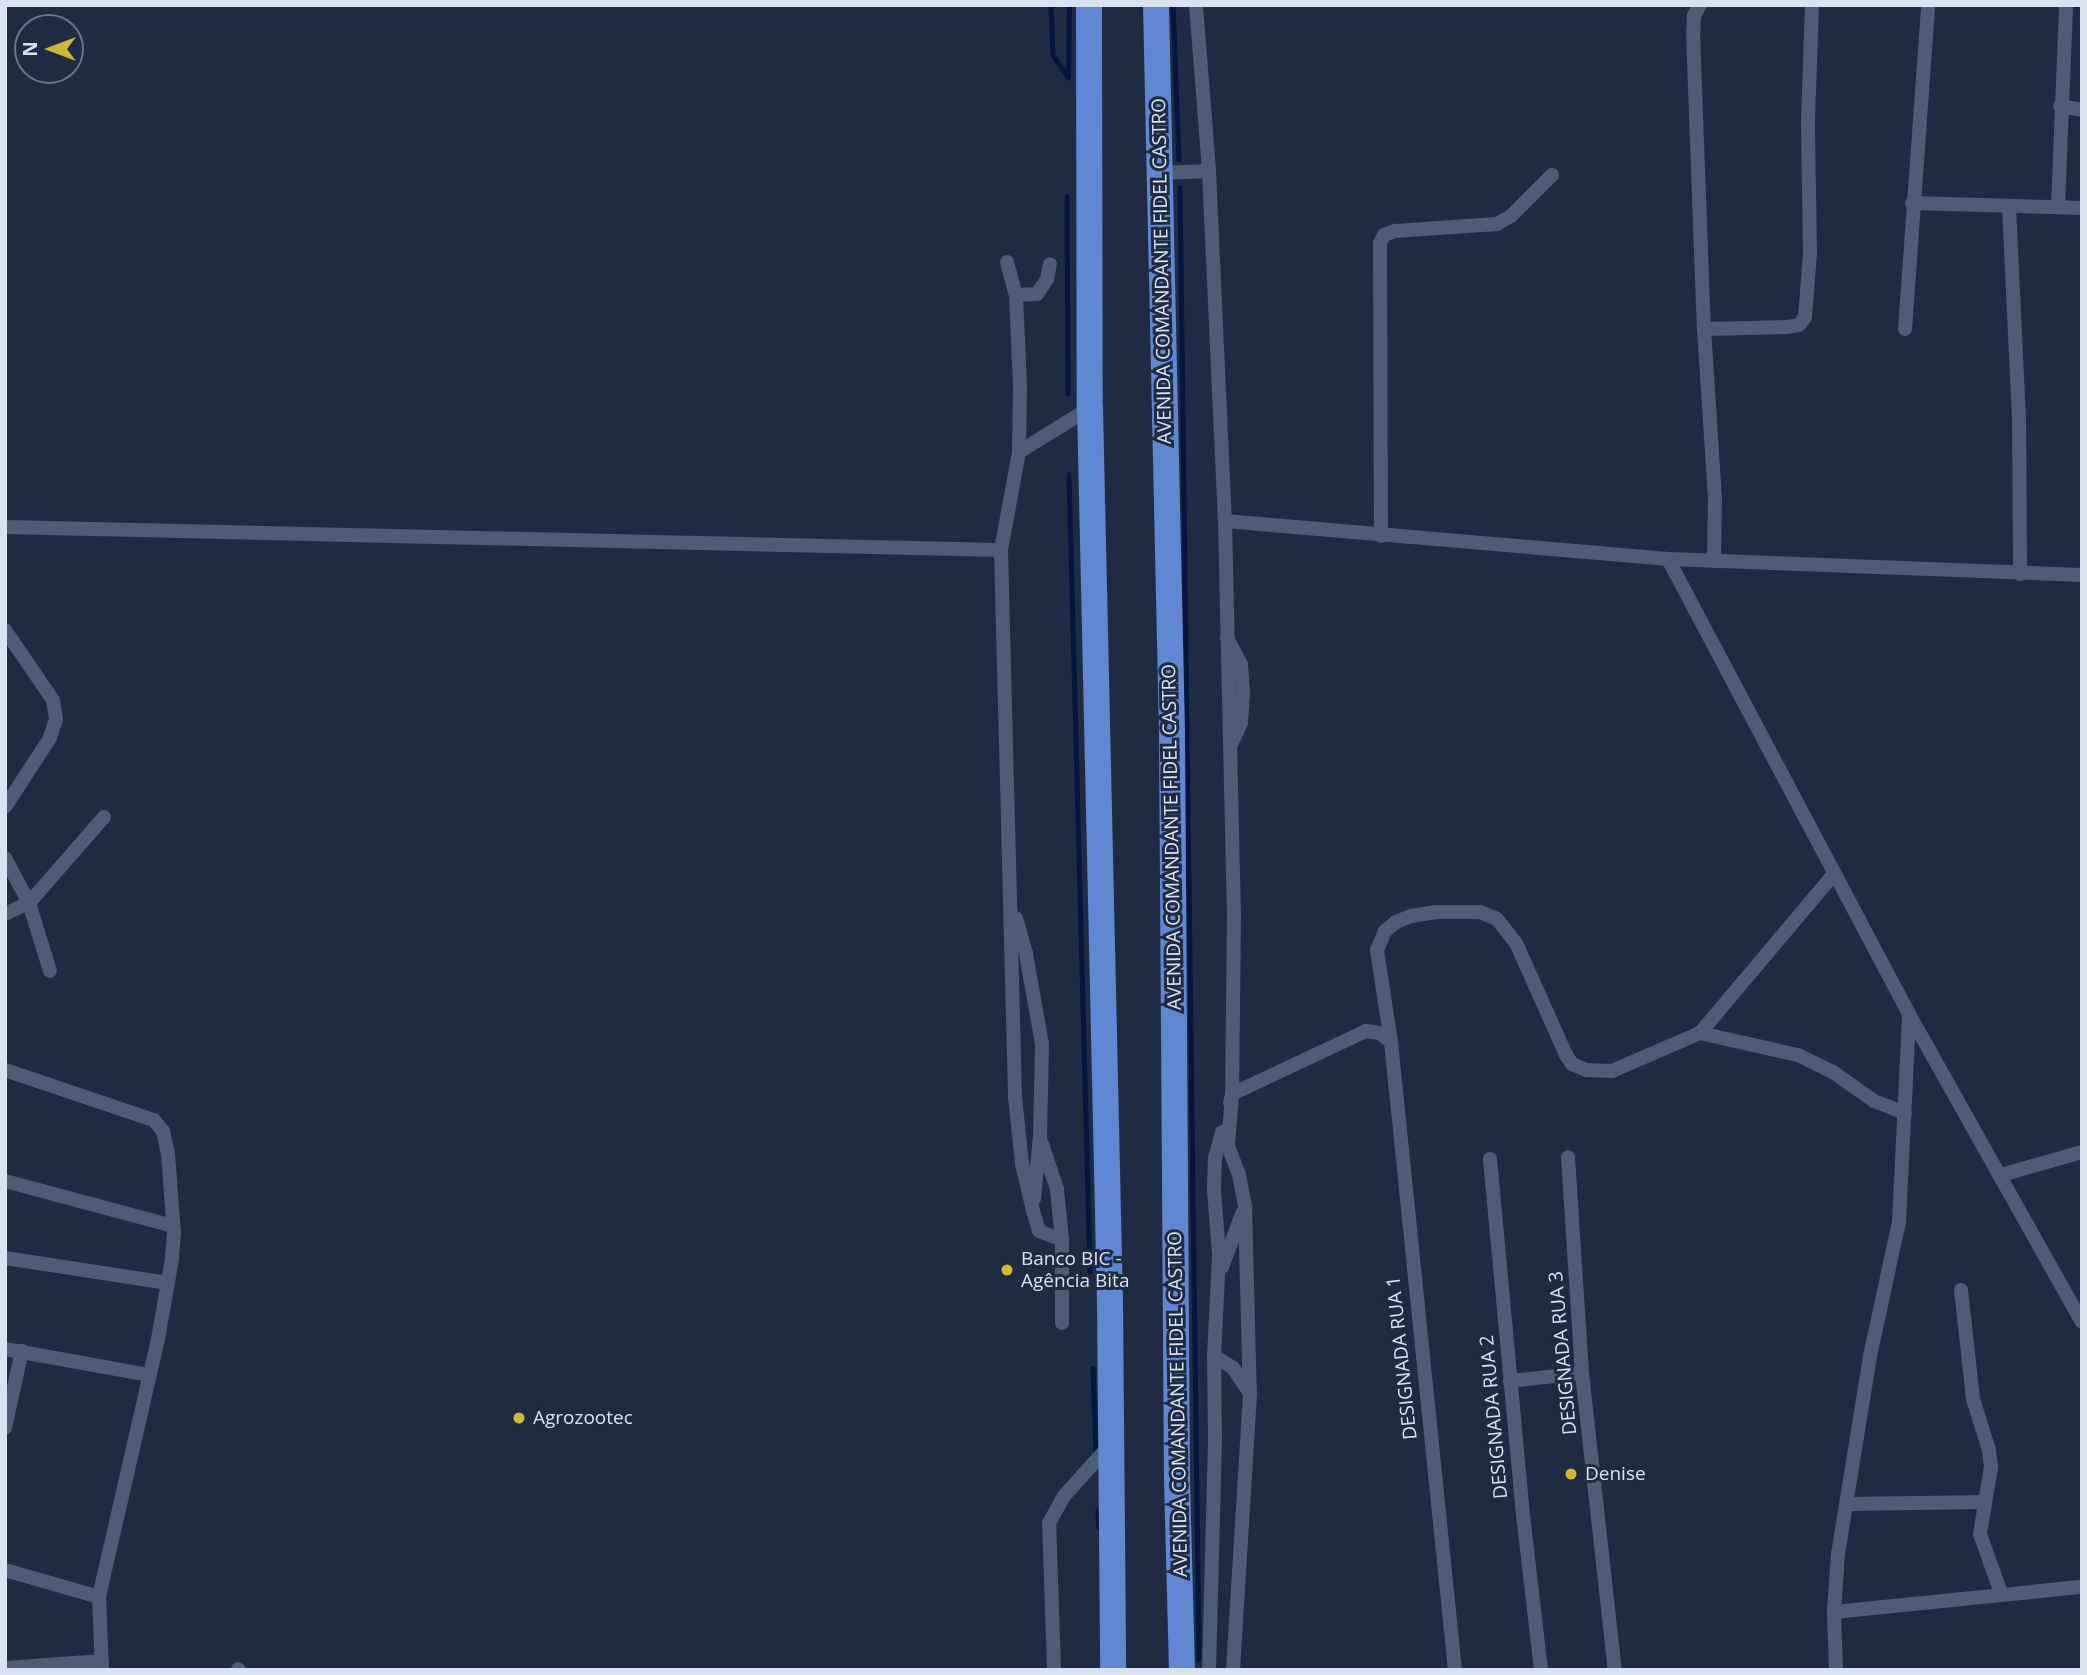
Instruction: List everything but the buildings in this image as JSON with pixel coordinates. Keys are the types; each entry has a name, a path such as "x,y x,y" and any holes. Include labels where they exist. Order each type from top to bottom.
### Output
{"highway":[{"path":"1089,5 1090,408 1114,1670"},
{"name":"AVENIDA COMANDANTE FIDEL CASTRO","path":"1156,5 1172,731 1177,1480 1182,1670"}],"street":[{"path":"1196,5 1209,171 1224,521 1234,912 1232,1094 1227,1146 1239,1175 1245,1207 1250,1393 1233,1670"},
{"path":"1700,5 1694,16 1693,33 1704,329 1715,498 1714,561"},
{"path":"1704,329 1787,327 1799,325 1805,317 1810,254 1808,120 1812,5"},
{"path":"1906,329 1912,203 1928,5"},
{"path":"2058,207 2066,5"},
{"path":"2060,106 2082,110"},
{"path":"1160,173 1209,171"},
{"path":"1381,536 1380,243 1384,235 1395,231 1497,224 1511,216 1552,175"},
{"path":"1912,203 2082,208"},
{"path":"2009,207 2019,418 2020,575"},
{"path":"1007,262 1016,295 1019,452 1001,550 1015,1097 1022,1164 1032,1211 1039,1231 1062,1240"},
{"path":"1016,295 1037,294 1047,279 1050,264"},
{"path":"1019,452 1090,408"},
{"path":"1224,521 1668,559 2020,575 2082,575"},
{"path":"5,527 1001,550"},
{"path":"1668,559 1909,1014 2001,1175 2040,1251 2078,1304 2082,1322"},
{"path":"5,630 53,700 56,719 50,738 5,807"},
{"path":"5,914 29,903 104,817"},
{"path":"5,858 29,903 50,971"},
{"path":"1834,874 1700,1033 1798,1055 1833,1072 1874,1101 1905,1112"},
{"path":"1010,896 1026,954 1042,1044 1040,1136 1032,1211"},
{"name":"DESIGNADA RUA 1","path":"1455,1670 1379,942 1396,922 1411,916 1459,910 1480,912 1505,926 1516,943 1566,1055 1578,1067 1595,1072 1612,1071 1700,1033"},
{"path":"1836,1670 1834,1612 1838,1554 1873,1338 1897,1237 1909,1014"},
{"path":"1209,1670 1215,1436 1214,1356 1219,1275 1215,1158 1232,1094 1366,1031 1380,1033 1391,1042"},
{"path":"5,1070 158,1123 163,1130 168,1154 173,1226 168,1283 150,1375 99,1597 102,1666 5,1668"},
{"path":"1040,1136 1056,1189 1062,1240 1062,1323"},
{"path":"2001,1175 2082,1152"},
{"name":"DESIGNADA RUA 3","path":"1567,1157 1582,1373 1615,1670"},
{"name":"DESIGNADA RUA 2","path":"1490,1159 1510,1381 1541,1670"},
{"path":"5,1181 173,1226"},
{"path":"1219,1275 1245,1207"},
{"path":"5,1258 168,1283"},
{"path":"1961,1290 1973,1399 1989,1450 1991,1467 1980,1534 1982,1546 2001,1593"},
{"path":"5,1349 150,1375"},
{"path":"5,1428 22,1351"},
{"path":"1214,1356 1233,1368 1250,1393"},
{"path":"1510,1381 1582,1373"},
{"path":"1054,1670 1049,1522 1055,1507 1111,1444"},
{"path":"1847,1504 1985,1502"},
{"path":"5,1570 99,1597"},
{"path":"1834,1612 2001,1593 2082,1587"}],"waterway":[{"path":"1051,5 1053,55 1068,77"},
{"path":"1068,76 1069,5"},
{"path":"1173,5 1179,159"},
{"path":"1180,187 1199,1659"},
{"path":"1067,196 1068,393"},
{"path":"1069,474 1090,1272"},
{"path":"1093,1368 1096,1453"},
{"path":"1098,1510 1099,1527"}],"place":[{"name":"Banco BIC - Agência Bita","path":"1007,1270"},
{"name":"Agrozootec","path":"519,1418"},
{"name":"Denise","path":"1571,1474"}]}
